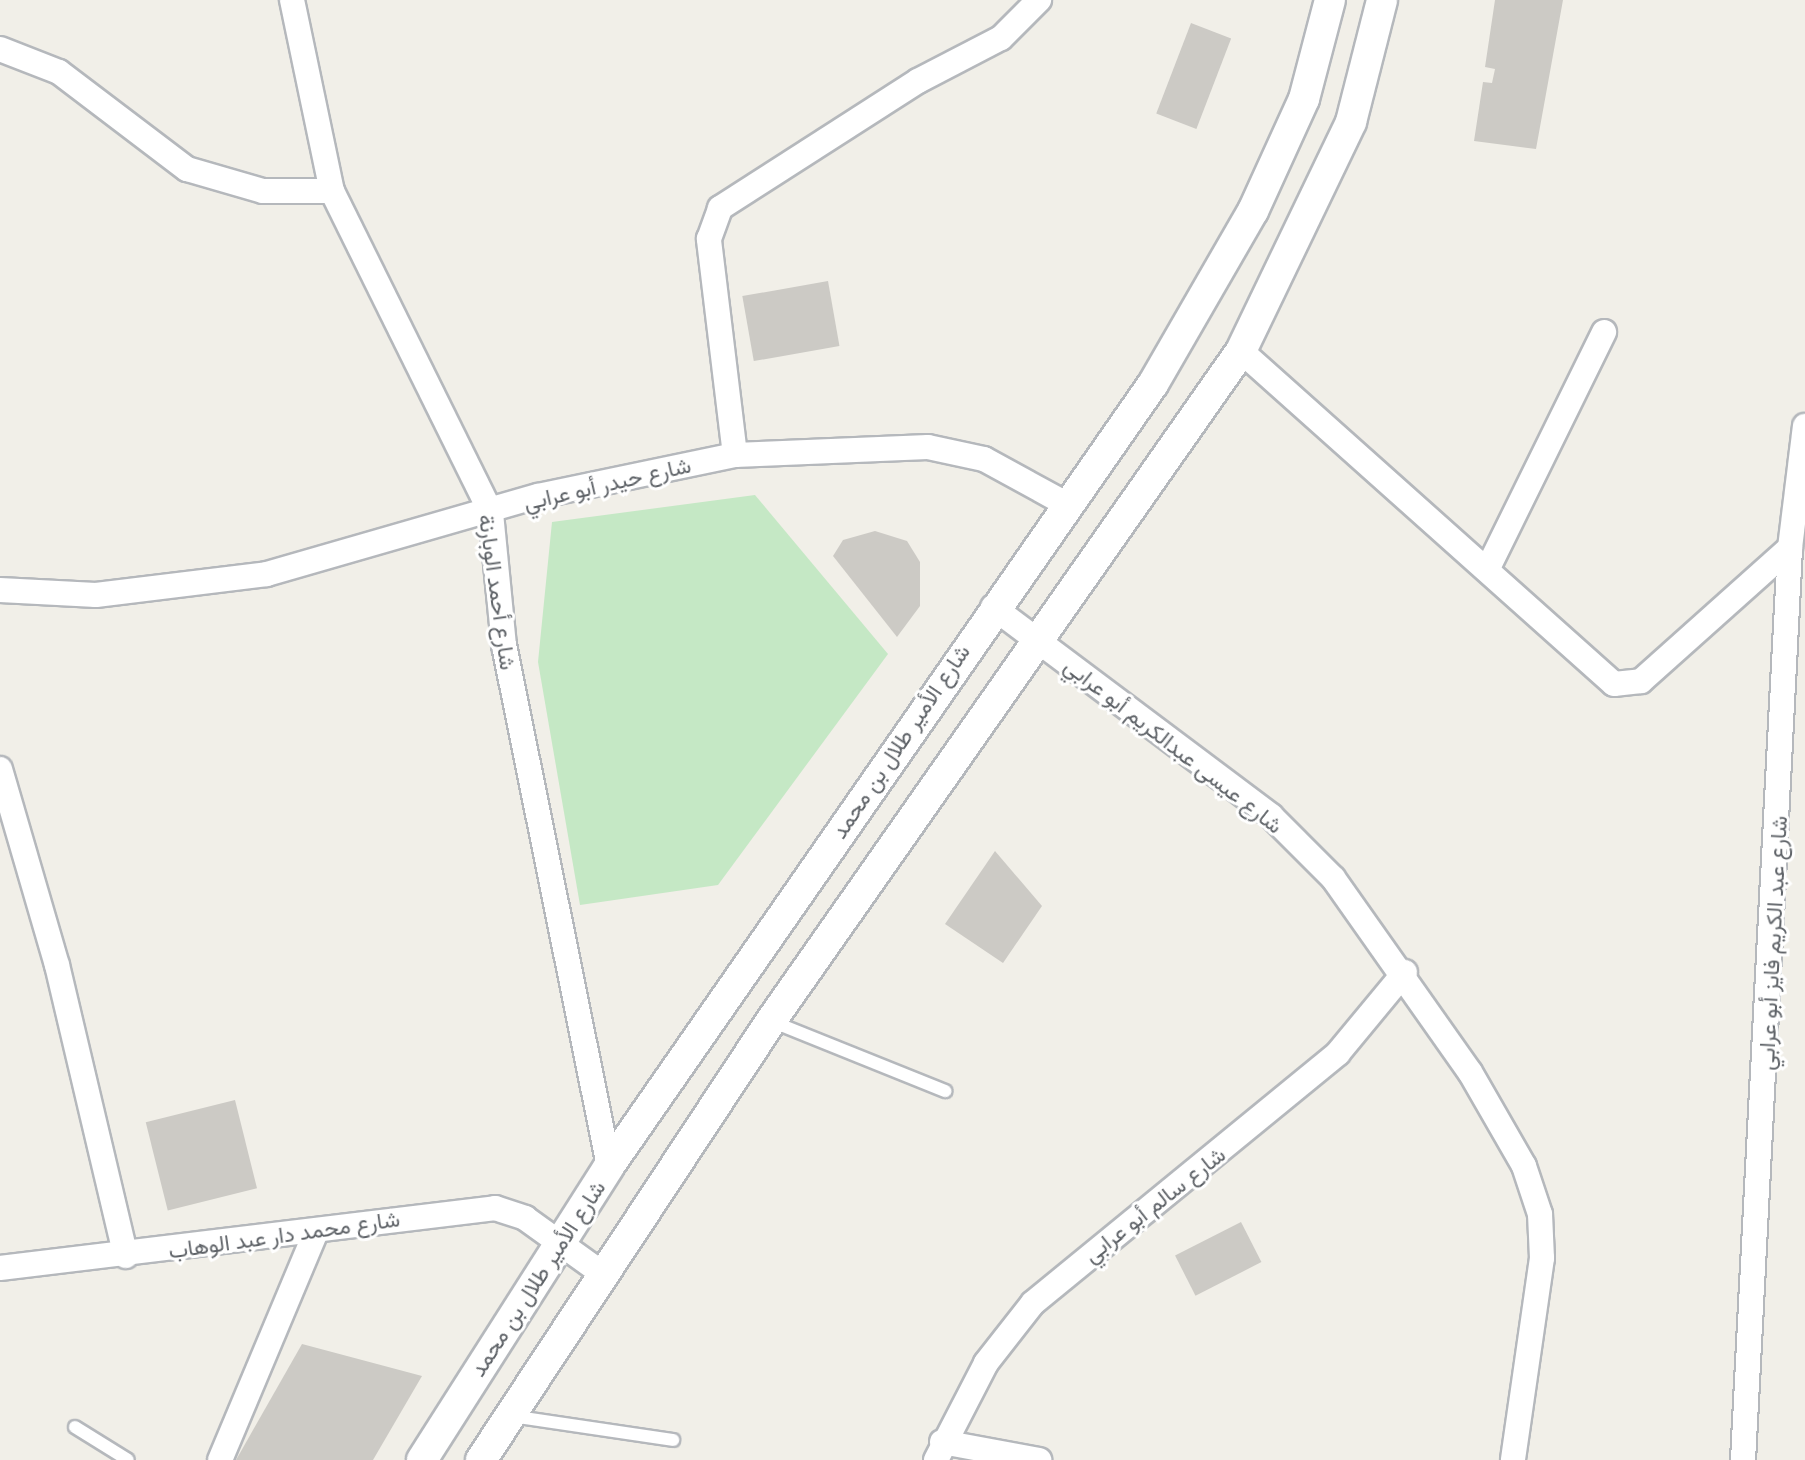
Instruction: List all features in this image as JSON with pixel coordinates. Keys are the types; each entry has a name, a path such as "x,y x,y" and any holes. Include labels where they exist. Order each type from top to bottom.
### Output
{"street":[{"name":"شارع أحمد الوبارنة","path":"292,0 332,191 491,513 509,676 609,1166"},
{"path":"735,455 711,222 731,196 1001,38 1039,0"},
{"name":"شارع الأمير طلال بن محمد","path":"422,1460 609,1166 993,607 1153,384 1253,211 1304,99 1330,0"},
{"path":"481,1460 771,1021 1241,351 1351,122 1382,0"},
{"path":"0,49 59,72 187,169 263,191 332,191"},
{"path":"1488,568 1604,332"},
{"path":"1241,351 1625,686 1641,681 1790,548"},
{"name":"شارع عبد الكريم فايز أبو عرابي","path":"1743,1460 1790,548 1805,426"},
{"name":"شارع حيدر أبو عرابي","path":"0,590 96,595 267,574 491,513 735,455 928,447 984,459 1068,505"},
{"name":"شارع عيسى عبدالكريم أبو عرابي","path":"993,607 1271,816 1333,878 1405,972 1524,1166 1540,1214 1542,1258 1513,1460"},
{"path":"0,769 57,965 126,1256"},
{"name":"شارع سالم أبو عرابي","path":"939,1451 986,1363 1033,1303 1338,1053 1405,972"},
{"name":"شارع محمد دار عبد الوهاب","path":"0,1268 126,1256 495,1208 560,1241"},
{"path":"220,1460 316,1232"},
{"path":"560,1241 603,1274"},
{"path":"939,1451 1039,1460"}],"lane":[{"path":"771,1021 945,1091"},
{"path":"508,1415 673,1440"},
{"path":"75,1427 128,1460"}],"green space":[{"path":"755,495 888,654 718,885 580,905 538,662 552,522"}],"building":[{"path":"1495,0 1563,0 1536,149 1474,141 1483,82 1492,83 1495,69 1485,67"},
{"path":"1191,23 1231,38 1196,129 1156,114"},
{"path":"828,281 839,346 754,361 742,296"},
{"path":"875,531 907,541 920,562 920,606 897,637 833,556 843,540"},
{"path":"995,851 1042,906 1003,963 945,924"},
{"path":"235,1100 257,1188 168,1211 146,1122"},
{"path":"1241,1222 1261,1262 1195,1296 1175,1256"},
{"path":"302,1344 422,1376 373,1460 236,1460"}]}
